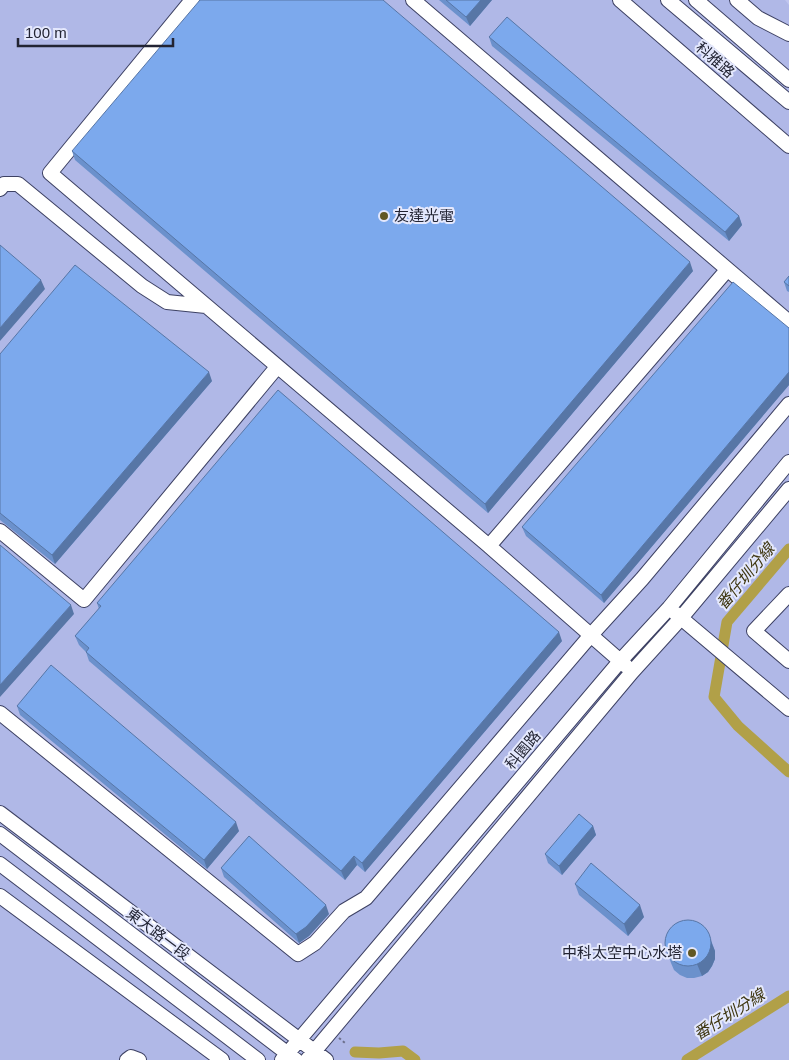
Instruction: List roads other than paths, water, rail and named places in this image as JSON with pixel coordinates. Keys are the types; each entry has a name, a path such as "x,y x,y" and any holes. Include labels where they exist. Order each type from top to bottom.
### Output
{"street":[{"path":"192,0 50,173 621,660 632,672"},
{"path":"414,0 789,322"},
{"name":"科雅路","path":"620,0 789,146"},
{"name":"科雅路","path":"635,0 789,133"},
{"name":"科雅路","path":"668,0 789,102"},
{"path":"696,0 789,80"},
{"path":"737,0 758,18 789,34"},
{"path":"0,189 4,184 18,184 142,286 167,302 206,306"},
{"path":"488,546 727,270"},
{"path":"0,531 84,600 277,367"},
{"path":"0,713 298,954 315,943 344,911 366,898 591,635 642,579 789,404"},
{"name":"科園路","path":"289,1058 299,1039 621,660 669,608 789,462"},
{"path":"311,1055 632,672 681,618 789,489"},
{"path":"789,594 754,631 789,661"},
{"path":"669,608 789,709"},
{"path":"0,813 299,1039 311,1055 326,1060"},
{"name":"東大路一段","path":"0,834 289,1058"},
{"path":"0,864 258,1060"},
{"path":"0,896 222,1060"},
{"path":"127,1060 131,1057 139,1060"}],"waterway":[{"name":"番仔圳分線","path":"789,549 727,622 714,697 738,726 789,772"},
{"name":"番仔圳分線","path":"687,1060 789,996"},
{"name":"番仔圳分線","path":"355,1052 403,1051 415,1060"}],"place":[{"name":"友達光電","path":"384,216"},
{"name":"中科太空中心水塔","path":"692,953"}]}
